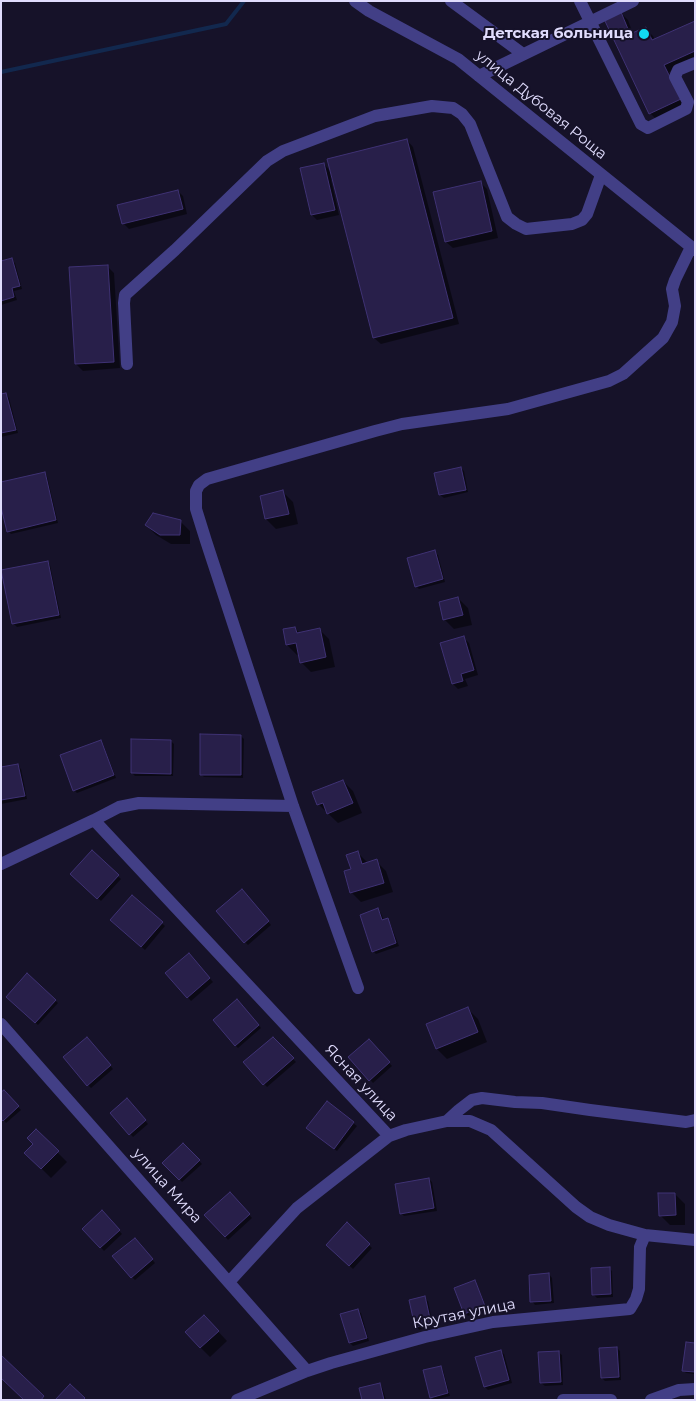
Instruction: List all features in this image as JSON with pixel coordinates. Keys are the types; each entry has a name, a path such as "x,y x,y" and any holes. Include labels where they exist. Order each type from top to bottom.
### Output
{"street":[{"name":"улица Дубовая Роща","path":"355,1 373,6 458,59 693,249"},
{"path":"451,1 523,54"},
{"path":"580,1 641,124 648,128 686,109 688,102 675,76 678,70 695,63"},
{"path":"479,76 633,1"},
{"path":"127,364 124,303 126,295 176,250 267,161 284,151 375,116 432,106 452,108 462,114 470,124 507,217 526,229 572,224 582,220 587,214 601,175"},
{"path":"358,988 293,806 196,509 196,491 199,485 207,479 375,431 402,424 508,409 609,381 623,374 663,338 672,322 674,306 672,289 674,280 693,249"},
{"path":"1,864 119,807 139,803 293,806"},
{"name":"Ясная улица","path":"94,820 389,1136 406,1130 447,1121 470,1121 491,1130 585,1214 609,1225 645,1235 695,1240"},
{"name":"улица Мира","path":"1,1024 307,1371"},
{"path":"447,1121 472,1100 482,1098 542,1103 686,1122 695,1120"},
{"path":"229,1282 297,1208 389,1136"},
{"name":"Крутая улица","path":"237,1400 251,1397 331,1362 425,1337 493,1322 630,1309 639,1289 640,1248 645,1235"},
{"path":"651,1400 678,1390 695,1389"},
{"path":"562,1400 610,1400"}],"building":[{"name":"Детская больница","path":"621,12 630,34 646,27 652,40 695,21 695,51 664,65 681,99 649,114 604,19"},
{"path":"407,139 453,318 373,338 327,159"},
{"path":"324,163 335,210 311,215 300,168"},
{"path":"481,181 492,231 445,242 433,192"},
{"path":"178,190 183,209 122,224 117,205"},
{"path":"12,258 20,286 12,288 14,297 1,301 1,261"},
{"path":"108,265 114,362 75,364 69,267"},
{"path":"6,393 16,430 1,433 1,394"},
{"path":"461,467 466,490 439,495 434,473"},
{"path":"45,472 56,520 7,532 1,507 1,482"},
{"path":"283,490 289,514 265,519 260,496"},
{"path":"153,513 181,520 180,535 160,535 145,525"},
{"path":"435,550 443,579 415,587 407,558"},
{"path":"48,561 59,615 12,624 1,570"},
{"path":"458,597 463,615 443,620 439,602"},
{"path":"295,627 297,633 320,628 326,657 300,663 296,643 286,645 283,629"},
{"path":"464,636 474,670 461,674 463,681 452,684 440,643"},
{"path":"200,734 241,735 241,775 200,775"},
{"path":"131,739 171,740 171,774 131,773"},
{"path":"101,740 114,775 73,791 60,755"},
{"path":"18,764 25,796 1,800 1,767"},
{"path":"343,780 353,803 327,814 323,803 317,805 312,792"},
{"path":"92,850 119,875 97,899 70,874"},
{"path":"358,851 362,864 377,859 384,883 350,893 344,871 351,869 346,855"},
{"path":"242,889 269,921 244,943 216,911"},
{"path":"132,895 163,922 141,947 110,920"},
{"path":"378,908 382,920 388,918 396,943 372,952 360,915"},
{"path":"189,953 210,978 187,998 165,973"},
{"path":"27,973 56,1000 35,1023 6,997"},
{"path":"237,999 259,1025 235,1046 213,1020"},
{"path":"468,1007 478,1032 436,1049 426,1024"},
{"path":"87,1037 111,1065 87,1086 63,1057"},
{"path":"273,1037 294,1058 263,1085 243,1062"},
{"path":"369,1039 390,1062 369,1081 348,1057"},
{"path":"4,1090 19,1106 3,1121 1,1119 1,1092"},
{"path":"127,1098 146,1120 129,1135 110,1113"},
{"path":"327,1101 354,1122 334,1149 306,1128"},
{"path":"36,1129 59,1151 41,1169 24,1153 33,1144 27,1138"},
{"path":"183,1143 200,1160 179,1180 162,1163"},
{"path":"429,1178 434,1208 400,1214 395,1184"},
{"path":"230,1192 250,1214 225,1237 204,1215"},
{"path":"658,1193 675,1193 676,1215 659,1216"},
{"path":"102,1210 120,1230 100,1248 82,1229"},
{"path":"347,1222 370,1244 349,1266 326,1245"},
{"path":"135,1238 153,1259 131,1278 112,1256"},
{"path":"610,1267 611,1294 592,1295 591,1268"},
{"path":"549,1273 551,1301 530,1302 529,1275"},
{"path":"475,1280 485,1306 464,1314 454,1288"},
{"path":"425,1296 431,1323 415,1327 409,1300"},
{"path":"358,1309 367,1338 349,1343 340,1314"},
{"path":"204,1315 219,1331 200,1348 185,1332"},
{"path":"686,1342 695,1343 695,1372 682,1371"},
{"path":"617,1347 619,1377 601,1378 599,1348"},
{"path":"501,1350 509,1380 484,1387 475,1357"},
{"path":"559,1351 561,1382 540,1383 538,1352"},
{"path":"1,1355 44,1396 41,1400 24,1400 1,1378"},
{"path":"441,1366 448,1393 430,1398 423,1370"},
{"path":"380,1383 384,1400 362,1400 359,1388"},
{"path":"70,1384 85,1398 83,1400 55,1400"}],"waterway":[{"path":"1,72 226,24 244,1"}],"place":[{"name":"Детская больница","path":"644,34"}]}
